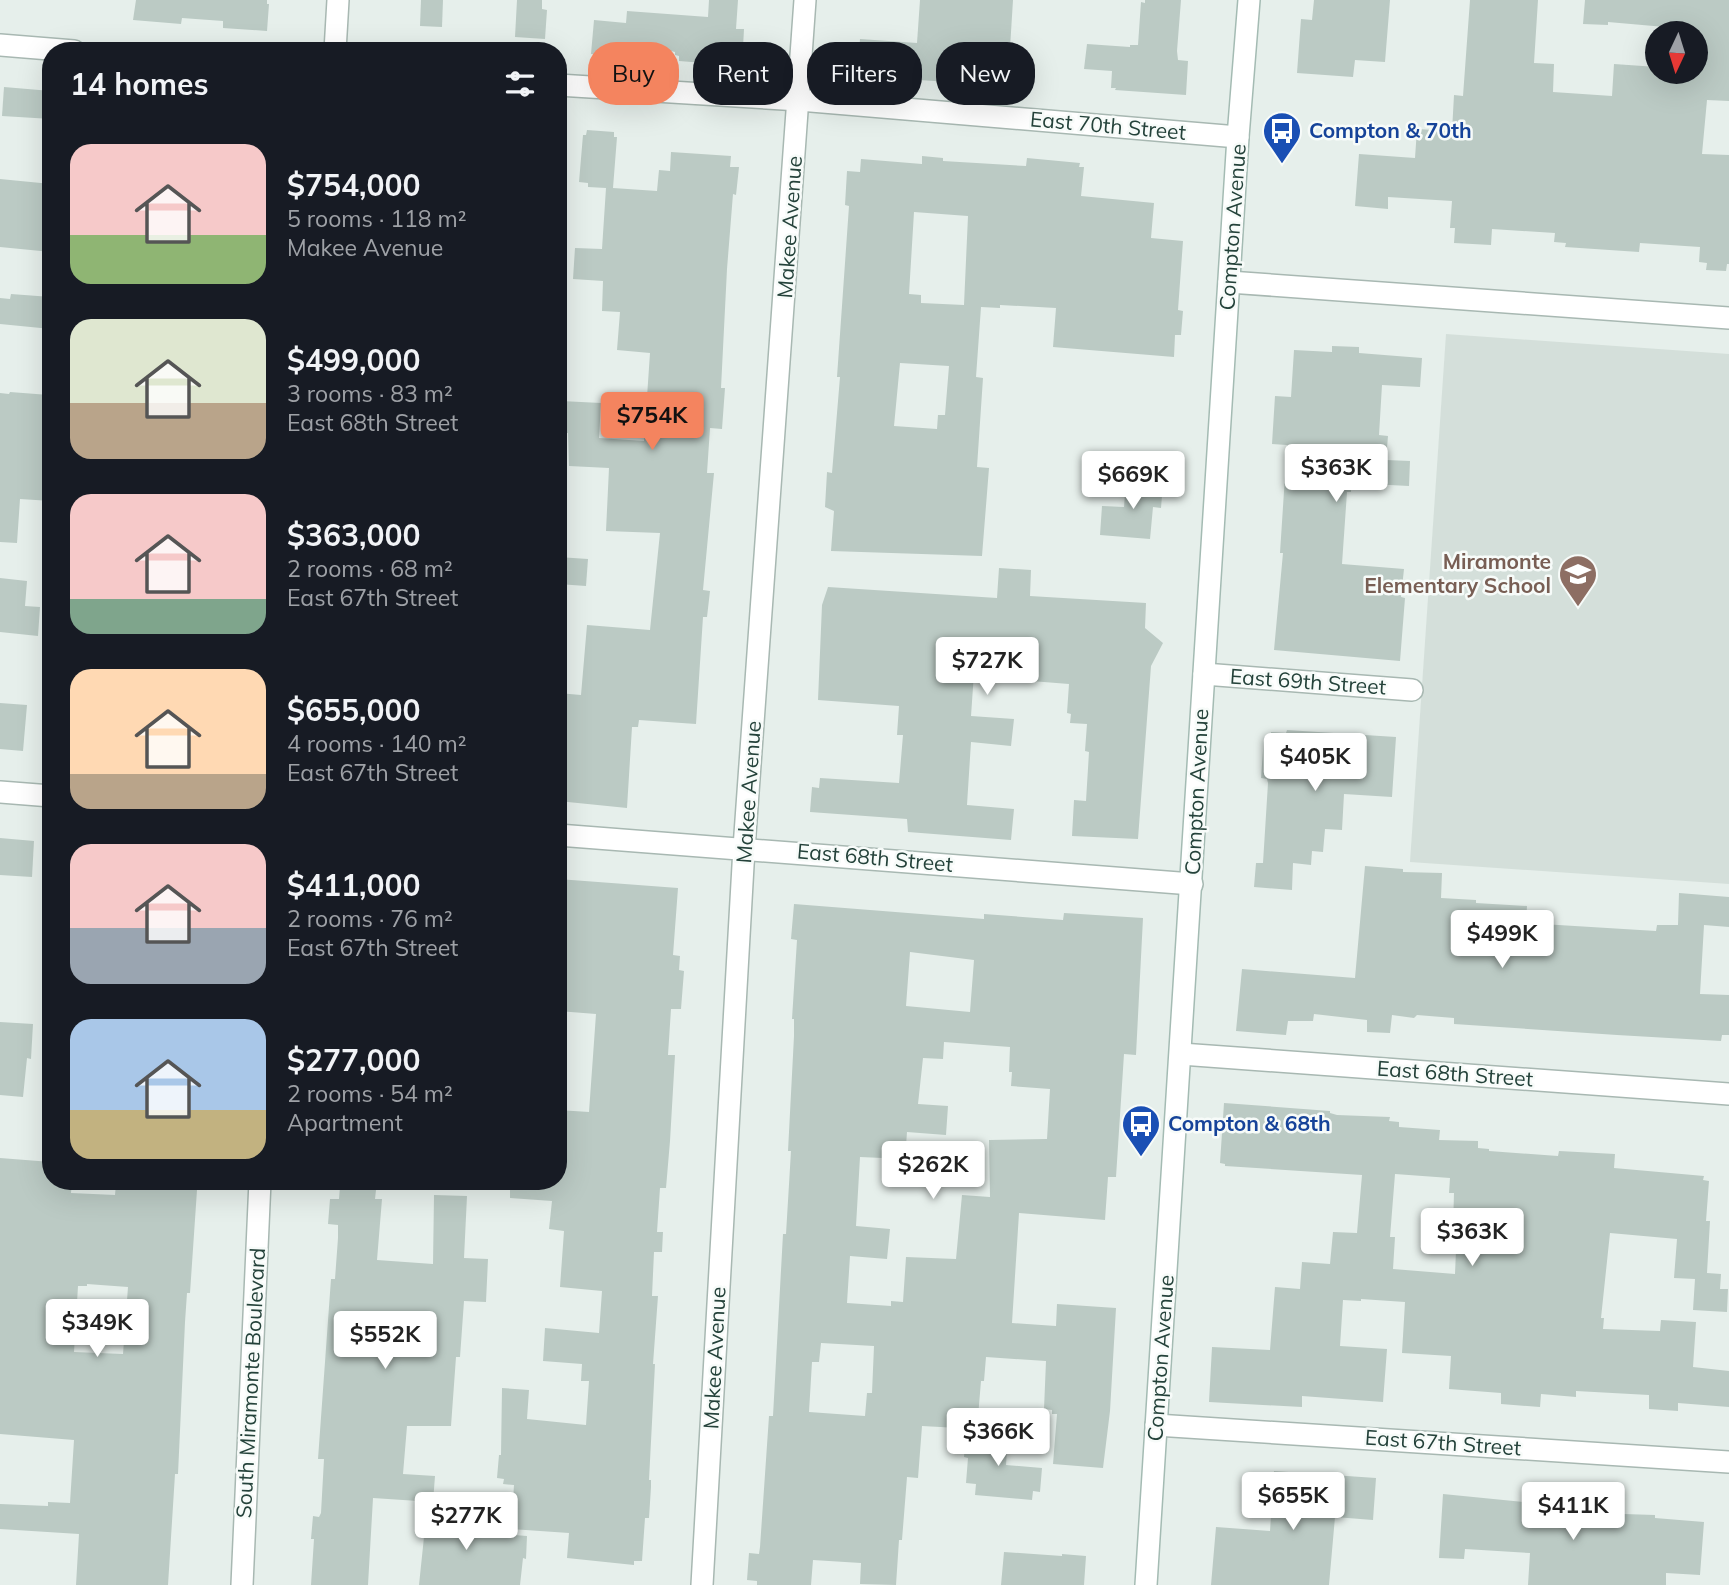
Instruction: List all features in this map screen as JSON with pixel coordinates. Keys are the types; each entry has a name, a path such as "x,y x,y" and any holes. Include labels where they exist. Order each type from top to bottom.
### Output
{"street":[{"path":"336,42 338,0"},
{"name":"Makee Avenue","path":"702,1585 744,848 805,0"},
{"name":"Compton Avenue","path":"1146,1585 1249,0"},
{"path":"0,45 42,48"},
{"name":"East 70th Street","path":"567,86 799,100 1238,137"},
{"path":"1229,282 1729,318"},
{"name":"East 69th Street","path":"1204,674 1412,690"},
{"path":"0,792 42,795"},
{"name":"East 68th Street","path":"567,836 1192,884"},
{"name":"East 68th Street","path":"1181,1054 1729,1094"},
{"name":"South Miramonte Boulevard","path":"242,1585 260,1190"},
{"name":"East 67th Street","path":"1156,1425 1729,1462"}],"shaded area":[{"name":"Miramonte Elementary School","path":"1446,334 1729,354 1729,884 1410,862"}],"building":[{"path":"136,0 267,0 267,31 223,28 223,21 182,18 181,24 133,20"},
{"path":"421,0 443,0 442,27 420,26"},
{"path":"517,0 542,0 542,9 547,10 545,39 515,37"},
{"path":"709,0 738,0 736,29 744,29 743,42 693,42 693,62 679,61 679,42 592,42 594,20 626,23 627,11 708,17"},
{"path":"920,0 1013,0 1010,42 936,42 936,81 922,80 922,42 917,42"},
{"path":"1145,0 1181,0 1177,51 1178,60 1188,61 1186,95 1115,90 1116,88 1111,88 1112,71 1084,69 1087,44 1130,47 1138,45 1141,2 1145,3"},
{"path":"1314,0 1390,0 1385,62 1355,60 1353,77 1297,73 1301,19 1312,20"},
{"path":"1470,0 1538,0 1534,63 1554,64 1553,92 1612,96 1614,64 1645,66 1645,84 1708,84 1708,21 1645,21 1645,25 1608,22 1608,25 1583,24 1585,0 1729,0 1729,101 1707,100 1702,154 1729,155 1729,264 1726,271 1706,270 1707,263 1699,262 1700,247 1640,243 1639,252 1565,247 1566,243 1554,242 1555,233 1492,229 1491,245 1454,243 1455,228 1450,228 1452,201 1388,197 1388,209 1355,206 1359,154 1415,158 1417,129 1452,131 1454,95 1463,96"},
{"path":"860,39 903,42 860,42"},
{"path":"4,87 42,90 42,118 2,116"},
{"path":"587,130 614,132 614,137 617,137 613,188 657,191 659,170 670,171 671,152 731,156 730,167 739,167 736,195 733,194 727,269 721,388 725,388 722,429 710,428 707,473 714,473 703,590 710,591 707,617 703,617 696,724 639,720 638,727 632,727 627,808 567,802 567,694 581,695 587,625 650,630 660,533 606,531 609,468 569,466 567,401 601,403 599,438 644,441 650,353 617,350 620,312 602,311 603,281 573,279 575,248 602,249 606,188 588,187 588,183 579,182 583,135 586,135"},
{"path":"922,156 943,158 943,161 1026,166 1027,158 1080,163 1079,167 1084,167 1081,196 1154,203 1151,238 1183,241 1178,310 1183,311 1181,335 1175,335 1174,357 1053,347 1056,308 1000,305 1000,308 981,307 976,377 983,378 977,467 989,468 982,556 831,551 834,511 825,507 827,472 832,473 840,377 837,377 849,206 845,205 847,171 860,172 861,159 922,164","holes":["914,212 968,216 964,305 921,303 921,295 909,294","900,363 949,366 945,415 938,415 937,429 894,426"]},
{"path":"0,179 42,183 42,251 0,247"},
{"path":"11,294 42,296 42,328 0,324 0,298 10,299"},
{"path":"1332,346 1359,347 1359,353 1422,358 1420,387 1382,385 1379,435 1388,436 1386,460 1410,461 1409,486 1351,483 1351,492 1347,492 1342,564 1404,569 1401,597 1405,598 1400,661 1274,650 1283,553 1280,553 1287,445 1272,444 1275,396 1291,397 1294,350 1332,352"},
{"path":"0,393 42,394 42,500 20,499 17,543 0,542"},
{"path":"1126,480 1163,483 1161,508 1153,507 1150,539 1100,535 1102,506 1124,507"},
{"path":"567,558 588,559 586,586 567,585"},
{"path":"999,568 1031,570 1030,596 1146,603 1145,628 1163,643 1151,666 1138,839 1072,836 1074,800 1086,801 1089,752 1085,751 1087,724 1070,723 1071,714 1067,713 1069,684 1031,681 1031,677 974,673 971,716 1014,719 1011,746 971,742 967,805 1014,809 1011,840 908,832 907,819 810,812 812,787 819,788 820,778 899,783 903,735 897,735 899,706 818,700 822,605 828,587 997,598"},
{"path":"0,578 27,581 25,606 40,607 38,636 0,632"},
{"path":"0,703 27,705 23,751 0,749"},
{"path":"1287,730 1396,737 1392,797 1344,794 1342,830 1325,829 1323,852 1312,851 1311,865 1293,863 1292,890 1254,887 1256,863 1263,863 1268,783 1267,779 1261,778 1264,737 1271,738 1271,732 1286,733"},
{"path":"0,838 34,841 32,877 0,875"},
{"path":"1365,866 1403,869 1403,872 1442,873 1441,898 1527,906 1526,923 1656,931 1657,925 1678,925 1679,893 1729,897 1729,927 1704,925 1700,994 1729,995 1729,1035 1722,1035 1721,1041 1617,1035 1454,1024 1454,1018 1417,1015 1414,1018 1392,1015 1390,1033 1367,1032 1367,1020 1314,1014 1313,1021 1288,1021 1286,1035 1236,1031 1242,969 1355,978"},
{"path":"567,880 678,888 673,955 680,956 679,970 684,971 681,1009 671,1009 668,1055 675,1055 670,1141 666,1188 660,1188 657,1232 663,1232 662,1252 654,1252 652,1296 658,1296 653,1364 649,1518 645,1518 642,1561 634,1561 634,1565 567,1558 569,1533 511,1529 514,1485 503,1484 504,1479 497,1478 501,1455 502,1388 529,1390 527,1419 586,1425 589,1381 581,1381 582,1364 543,1361 545,1328 599,1333 602,1291 560,1287 564,1231 549,1229 552,1201 510,1198 510,1190 567,1190 567,1111 589,1112 596,1014 567,1012"},
{"path":"794,904 984,919 984,914 1063,920 1064,913 1143,918 1136,1055 1124,1054 1116,1177 1108,1177 1105,1220 1019,1213 1012,1323 1056,1326 1057,1304 1116,1308 1110,1411 1103,1468 1053,1464 1057,1414 1044,1409 1046,1361 986,1357 977,1429 922,1426 918,1478 907,1477 896,1585 860,1584 861,1563 813,1560 811,1585 757,1585 757,1581 747,1580 749,1553 759,1554 760,1547 769,1416 773,1416 783,1234 786,1234 797,940 791,939","holes":["910,952 974,960 970,1012 906,1006","944,1042 1010,1047 1011,1086 1050,1089 1047,1139 989,1140 990,1197 962,1195 956,1259 906,1257 903,1302 891,1301 891,1306 847,1303 850,1256 887,1259 890,1229 856,1226 860,1157 905,1159 907,1132 946,1135 948,1106 918,1104 923,1058 943,1059","821,1343 874,1346 872,1393 867,1393 865,1416 809,1412 812,1362 819,1362"]},
{"path":"0,1022 33,1024 31,1059 27,1058 23,1097 0,1095"},
{"path":"1224,1103 1330,1111 1337,1115 1390,1117 1389,1121 1399,1122 1399,1127 1440,1130 1439,1140 1478,1141 1478,1148 1489,1151 1558,1156 1559,1151 1615,1154 1614,1168 1704,1176 1703,1180 1709,1181 1706,1221 1710,1221 1707,1273 1721,1274 1720,1289 1728,1289 1727,1312 1693,1310 1695,1279 1674,1278 1677,1239 1610,1233 1601,1318 1604,1318 1603,1329 1660,1331 1661,1320 1696,1322 1693,1367 1729,1371 1729,1407 1678,1403 1678,1411 1649,1409 1649,1395 1576,1391 1576,1397 1541,1394 1540,1407 1501,1404 1501,1393 1449,1389 1451,1356 1402,1353 1405,1302 1361,1299 1343,1300 1340,1346 1387,1349 1383,1402 1302,1396 1302,1407 1209,1402 1212,1347 1270,1350 1275,1287 1300,1289 1302,1262 1330,1264 1333,1232 1357,1233 1362,1175 1225,1166 1220,1163","holes":["1395,1174 1450,1178 1449,1193 1454,1193 1453,1227 1457,1227 1455,1274 1393,1269 1395,1237 1390,1237"]},
{"path":"0,1158 42,1161 42,1190 115,1195 115,1190 197,1190 190,1293 187,1293 178,1474 175,1474 168,1585 76,1585 79,1534 0,1529 0,1504 48,1506 48,1502 70,1503 74,1440 0,1434","holes":["87,1284 128,1287 123,1354 74,1352 78,1286"]},
{"path":"340,1190 376,1190 375,1199 382,1199 377,1260 433,1264 434,1195 467,1196 464,1258 488,1259 486,1302 464,1301 460,1357 456,1357 451,1426 407,1426 403,1474 435,1476 433,1502 373,1498 368,1585 311,1585 313,1516 319,1517 321,1513 324,1459 318,1459 331,1279 335,1279 338,1238 338,1225 328,1224 330,1199 339,1199"},
{"path":"966,1431 1008,1434 1006,1465 1042,1468 1040,1492 1033,1491 1032,1500 975,1495 976,1484 966,1483"},
{"path":"1274,1471 1376,1478 1373,1520 1335,1517 1329,1585 1211,1585 1216,1527 1270,1531"},
{"path":"1443,1494 1562,1506 1561,1512 1655,1515 1655,1518 1704,1522 1700,1575 1666,1573 1666,1585 1528,1585 1530,1553 1465,1549 1464,1559 1439,1558"},
{"path":"418,1503 455,1505 453,1530 527,1536 526,1559 523,1558 520,1585 419,1585 424,1537 415,1535"},
{"path":"1004,1552 1086,1556 1084,1585 1001,1585"}],"place":[{"name":"Compton & 70th","path":"1282,165"},
{"name":"Miramonte Elementary School","path":"1578,608"},
{"name":"Compton & 68th","path":"1141,1158"}]}
